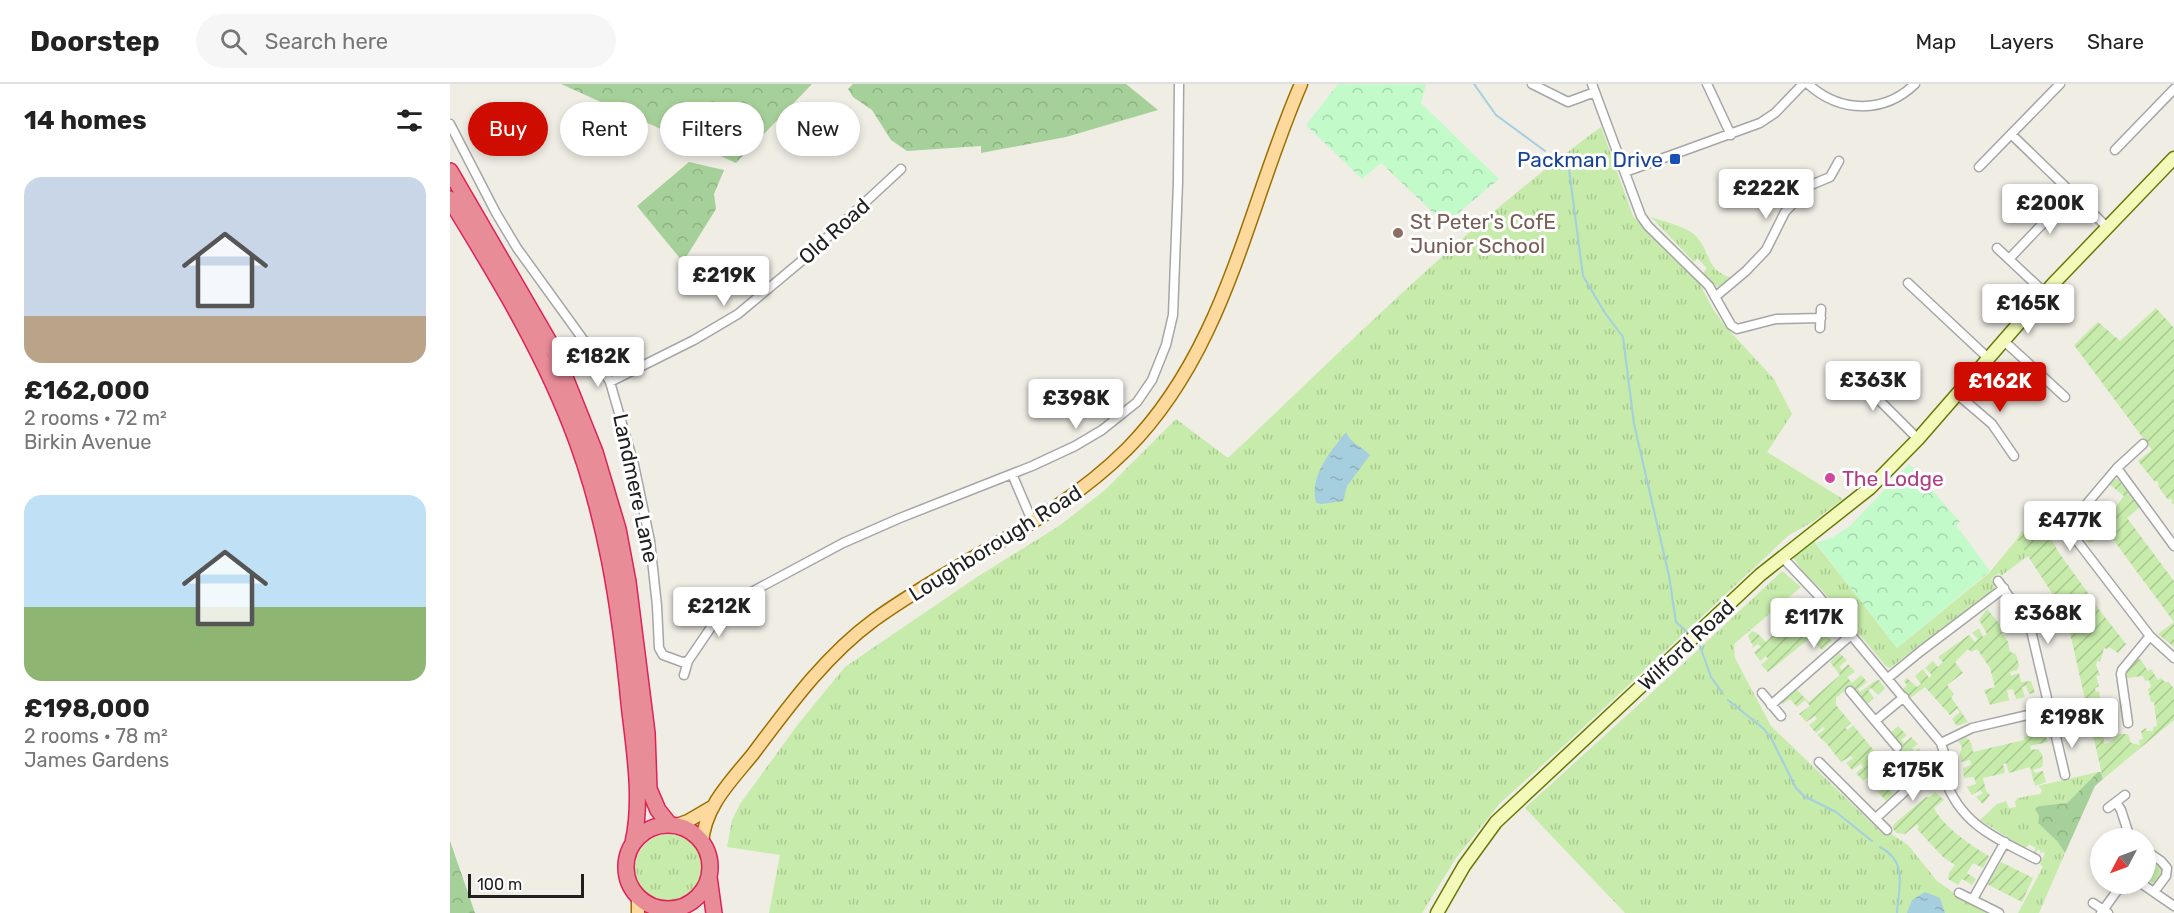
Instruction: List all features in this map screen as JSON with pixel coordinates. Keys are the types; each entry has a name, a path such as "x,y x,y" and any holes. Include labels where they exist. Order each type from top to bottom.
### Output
{"highway":[{"path":"450,171 555,352 595,452 618,529 628,582 647,734 649,789 658,810 672,826"},
{"path":"450,199 518,314 541,359 571,425 593,491 615,585 622,630 638,807 633,843 626,861 626,871 632,890 638,897 654,907 669,911 692,902 700,895 709,877"},
{"path":"633,843 649,830 672,826 687,830 702,844 709,860 714,913"}],"main road":[{"name":"Loughborough Road","path":"702,844 703,830 713,806 793,701 829,659 903,600 1033,523 1079,491 1114,461 1146,427 1184,375 1216,315 1236,268 1280,137 1301,84"},
{"name":"Wilford Road","path":"1437,913 1464,866 1496,822 1760,575 1858,498 1918,439 2045,293 2174,158"},
{"name":"Loughborough Road","path":"672,826 694,818 713,806"},
{"path":"638,897 638,913"}],"street":[{"name":"Loughborough Road","path":"688,661 716,620 738,601 843,543 1076,446 1102,430 1137,402 1152,380 1166,345 1174,304 1179,84"},
{"path":"1532,84 1568,102 1594,88 1643,220 1702,278 1734,328 1740,329 1776,319 1821,313 1820,328"},
{"path":"1707,84 1731,135"},
{"path":"1625,172 1731,135 1769,118 1803,84"},
{"path":"1808,84 1833,101 1860,107 1888,102 1915,84"},
{"path":"1979,167 2060,84"},
{"path":"2117,144 2174,89"},
{"name":"Landmere Lane","path":"450,124 496,213 517,248 590,349 610,382 634,465 650,541 657,606 658,648 663,655 682,662 688,661"},
{"path":"2011,134 2107,226"},
{"path":"1715,297 1769,248 1783,214 1811,185 1830,177 1839,161"},
{"name":"Old Road","path":"610,382 693,340 738,314 805,258 901,169"},
{"path":"1799,177 1811,185"},
{"path":"2009,259 2072,193"},
{"path":"1997,248 2045,293"},
{"path":"1908,283 1988,358"},
{"path":"2004,340 2065,397"},
{"path":"1851,367 1859,380 1918,439"},
{"path":"1957,394 1992,424 2014,456"},
{"path":"2143,444 2117,468 2079,513 2071,533 2150,636 2174,657"},
{"path":"2117,468 2174,546"},
{"path":"1012,474 1033,523"},
{"path":"1782,557 1888,678 1941,743 1945,756 1943,776 1962,812 1975,825 2036,859"},
{"path":"1998,581 2030,626 2065,775"},
{"path":"1888,678 2004,588"},
{"path":"1770,705 1851,635"},
{"path":"2128,723 2122,670 2150,636"},
{"path":"684,675 688,661"},
{"path":"1850,691 1897,747"},
{"path":"1762,693 1781,716"},
{"path":"1875,721 1904,698"},
{"path":"1941,743 1972,728 2049,710"},
{"path":"1819,762 1887,830"},
{"path":"1875,818 1914,783 1943,776"},
{"path":"2108,808 2125,795"},
{"path":"2116,802 2127,828"},
{"path":"1973,899 2005,842"},
{"path":"2156,858 2167,868 2166,876 2156,889"},
{"path":"1959,893 1999,913"},
{"path":"2156,893 2174,906"},
{"path":"2093,903 2104,912 2116,894"}],"green space":[{"path":"561,84 812,84 795,102 776,102 776,121 764,134 764,102 660,102 660,129 648,123 648,102 601,102"},
{"path":"853,84 1126,84 1158,110 1066,137 981,153 981,146 907,151 891,140 872,110 853,97 848,89"},
{"path":"1338,84 1426,84 1421,103 1499,179 1445,224 1381,163 1362,179 1306,125"},
{"path":"1601,127 1633,216 1698,281 1724,325 1774,379 1792,414 1767,452 1843,499 1814,521 1789,535 1500,803 1456,858 1422,913 769,913 780,855 727,847 732,820 740,804 799,723 845,667 977,577 1059,526 1105,490 1176,419 1228,458 1456,245 1503,204"},
{"path":"720,156 743,156 736,163"},
{"path":"689,162 724,170 714,194 716,209 683,262 637,206"},
{"path":"1651,217 1692,233 1701,242 1713,266 1724,275 1733,278 1723,286 1717,287 1703,273 1707,268 1697,258 1694,262"},
{"path":"2156,308 2174,328 2174,504 2171,503 2173,501 2170,498 2168,500 2157,481 2155,482 2138,461 2152,450 2074,345 2098,322 2120,341"},
{"path":"1909,464 1960,522 1956,525 1990,571 1897,648 1816,543 1833,537 1850,526"},
{"path":"2118,479 2140,507 2127,518 2174,581 2174,622 2109,534 2089,543 2079,530 2085,515 2092,520 2089,525 2097,531 2124,496 2109,484"},
{"path":"2022,531 2031,540 2050,537 2088,593 2089,606 2094,603 2126,644 2118,653 2109,647 2104,648 2100,662 2097,661 2096,665 2100,675 2096,676 2099,686 2095,688 2096,692 2099,691 2103,723 2118,720 2114,728 2103,735 2104,744 2109,743 2119,734 2128,734 2131,743 2140,745 2139,740 2143,739 2141,731 2146,728 2147,731 2153,731 2153,727 2157,726 2154,702 2151,702 2148,689 2151,687 2149,680 2145,681 2143,676 2127,678 2126,670 2137,658 2148,671 2151,669 2158,680 2161,678 2169,682 2174,689 2174,720 2103,779 2066,615 2017,539"},
{"path":"2017,539 2029,555 2001,576 1999,573 1991,579 1995,585 1994,589 1890,668 1821,589 1804,574 1793,557 1813,540 1897,648 1989,573"},
{"path":"1782,571 1801,587 1734,644 1735,658 1771,726 1883,834 1887,831 1908,845 1937,881 1955,896 1988,913 1625,913 1525,808"},
{"path":"1794,598 1813,620 1807,626 1812,631 1818,626 1832,641 1822,650 1810,638 1768,672 1761,665 1768,659 1766,656 1760,661 1754,652 1761,647 1758,644 1752,648 1748,636 1752,631 1766,642 1787,621 1787,625 1793,631 1799,626 1786,607"},
{"path":"1987,609 2002,627 2001,631 2008,642 2010,652 2016,654 2019,665 2017,670 2010,672 2011,676 2019,673 2021,682 2031,681 2035,693 2029,694 2026,686 2022,687 2025,697 2016,699 2013,689 2007,690 2009,700 1990,705 1984,690 1995,687 1990,668 1977,649 1971,652 1968,649 1955,662 1963,673 1947,685 1954,694 1951,697 1968,722 1957,726 1952,719 1960,712 1957,709 1950,715 1925,687 1910,698 1902,690 1907,685 1904,681 1907,678 1917,687 1921,684 1915,676 1923,669 1929,678 1932,675 1925,668 1933,661 1938,667 1943,662 1938,657 1969,635 1975,642 1978,639 1972,633 1979,628 1983,637 1987,634 1979,620"},
{"path":"2174,622 2174,647 2158,634"},
{"path":"1839,653 1847,660 1839,667 1842,670 1848,664 1855,672 1847,677 1852,683 1861,675 1867,682 1858,689 1860,692 1879,680 1885,688 1878,695 1871,688 1868,690 1874,698 1869,703 1865,703 1850,686 1836,698 1836,705 1851,723 1845,728 1848,730 1853,725 1881,759 1884,757 1887,760 1902,748 1890,733 1898,726 1907,735 1901,740 1904,743 1911,737 1918,744 1912,748 1914,752 1919,748 1924,758 1915,762 1917,765 1923,762 1925,771 1916,774 1905,761 1887,777 1894,785 1889,789 1893,794 1886,801 1878,792 1884,787 1882,784 1874,790 1867,782 1874,777 1872,774 1863,781 1856,773 1863,767 1861,764 1852,770 1846,763 1853,758 1851,756 1841,762 1817,735 1825,729 1823,727 1816,733 1809,725 1817,719 1815,716 1806,722 1799,714 1810,706 1805,700 1797,707 1790,699 1783,704 1781,702 1796,689 1809,702 1840,675 1830,662"},
{"path":"2043,732 2048,742 2030,746 2031,750 2038,749 2041,753 2042,767 2033,770 2035,773 2043,771 2046,782 2035,786 2030,767 2009,773 2006,763 2003,764 2005,773 1983,778 1986,791 1990,795 1983,804 1976,797 1983,793 1980,790 1972,795 1967,787 1976,784 1974,777 1964,778 1963,768 1971,765 1970,760 1961,762 1962,747 1958,741 1966,737 1971,742 1973,752 2024,740 2024,737"},
{"path":"2098,772 2067,803 2039,806 2036,812 2039,816 2038,823 2057,841 2065,853 2039,913 2018,913 2043,867 2040,864 2045,853 2042,852 2038,856 2041,851 2038,849 2035,854 2033,853 2036,848 2029,844 2023,847 1980,820 1997,804 2006,801 2009,808 2016,807 2015,801 2018,798 2040,794 2042,790 2038,786"},
{"path":"2098,772 2101,772 2103,779 2095,786 2065,853 2057,841 2038,823 2039,816 2035,809 2039,806 2067,803"},
{"path":"1935,792 1944,800 1934,808 1938,815 1967,842 1989,856 1983,868 1973,863 1967,873 1976,879 1972,885 1962,879 1958,885 1948,879 1955,865 1943,857 1917,829 1919,827 1917,824 1905,834 1897,833 1893,829 1893,825"},
{"path":"676,834 688,840 697,849 703,861 701,881 693,892 676,902 662,902 645,892 637,881 635,861 645,844 656,836"},
{"path":"450,841 475,913 450,913"},
{"path":"2001,862 2033,878 2022,902 1987,884"},
{"path":"2156,862 2161,865 2164,872 2156,883"}],"water":[{"path":"1346,432 1370,455 1347,486 1343,501 1316,503 1318,474"},
{"path":"1925,892 1940,898 1945,913 1907,913 1912,900"}],"waterway":[{"path":"1474,84 1496,115 1545,151"},
{"path":"1551,156 1569,169 1583,276 1605,313 1623,337 1634,424 1669,576 1676,622 1687,632"},
{"path":"1700,646 1711,677 1723,694"},
{"path":"1728,700 1764,729 1771,738 1796,788 1804,796 1836,812 1872,841"},
{"path":"1880,847 1889,853 1898,867 1900,884 1897,913"},
{"path":"2164,904 2174,911"}],"place":[{"name":"Packman Drive","path":"1675,159"},
{"name":"St Peter's CofE Junior School","path":"1398,233"},
{"name":"The Lodge","path":"1830,478"}]}
